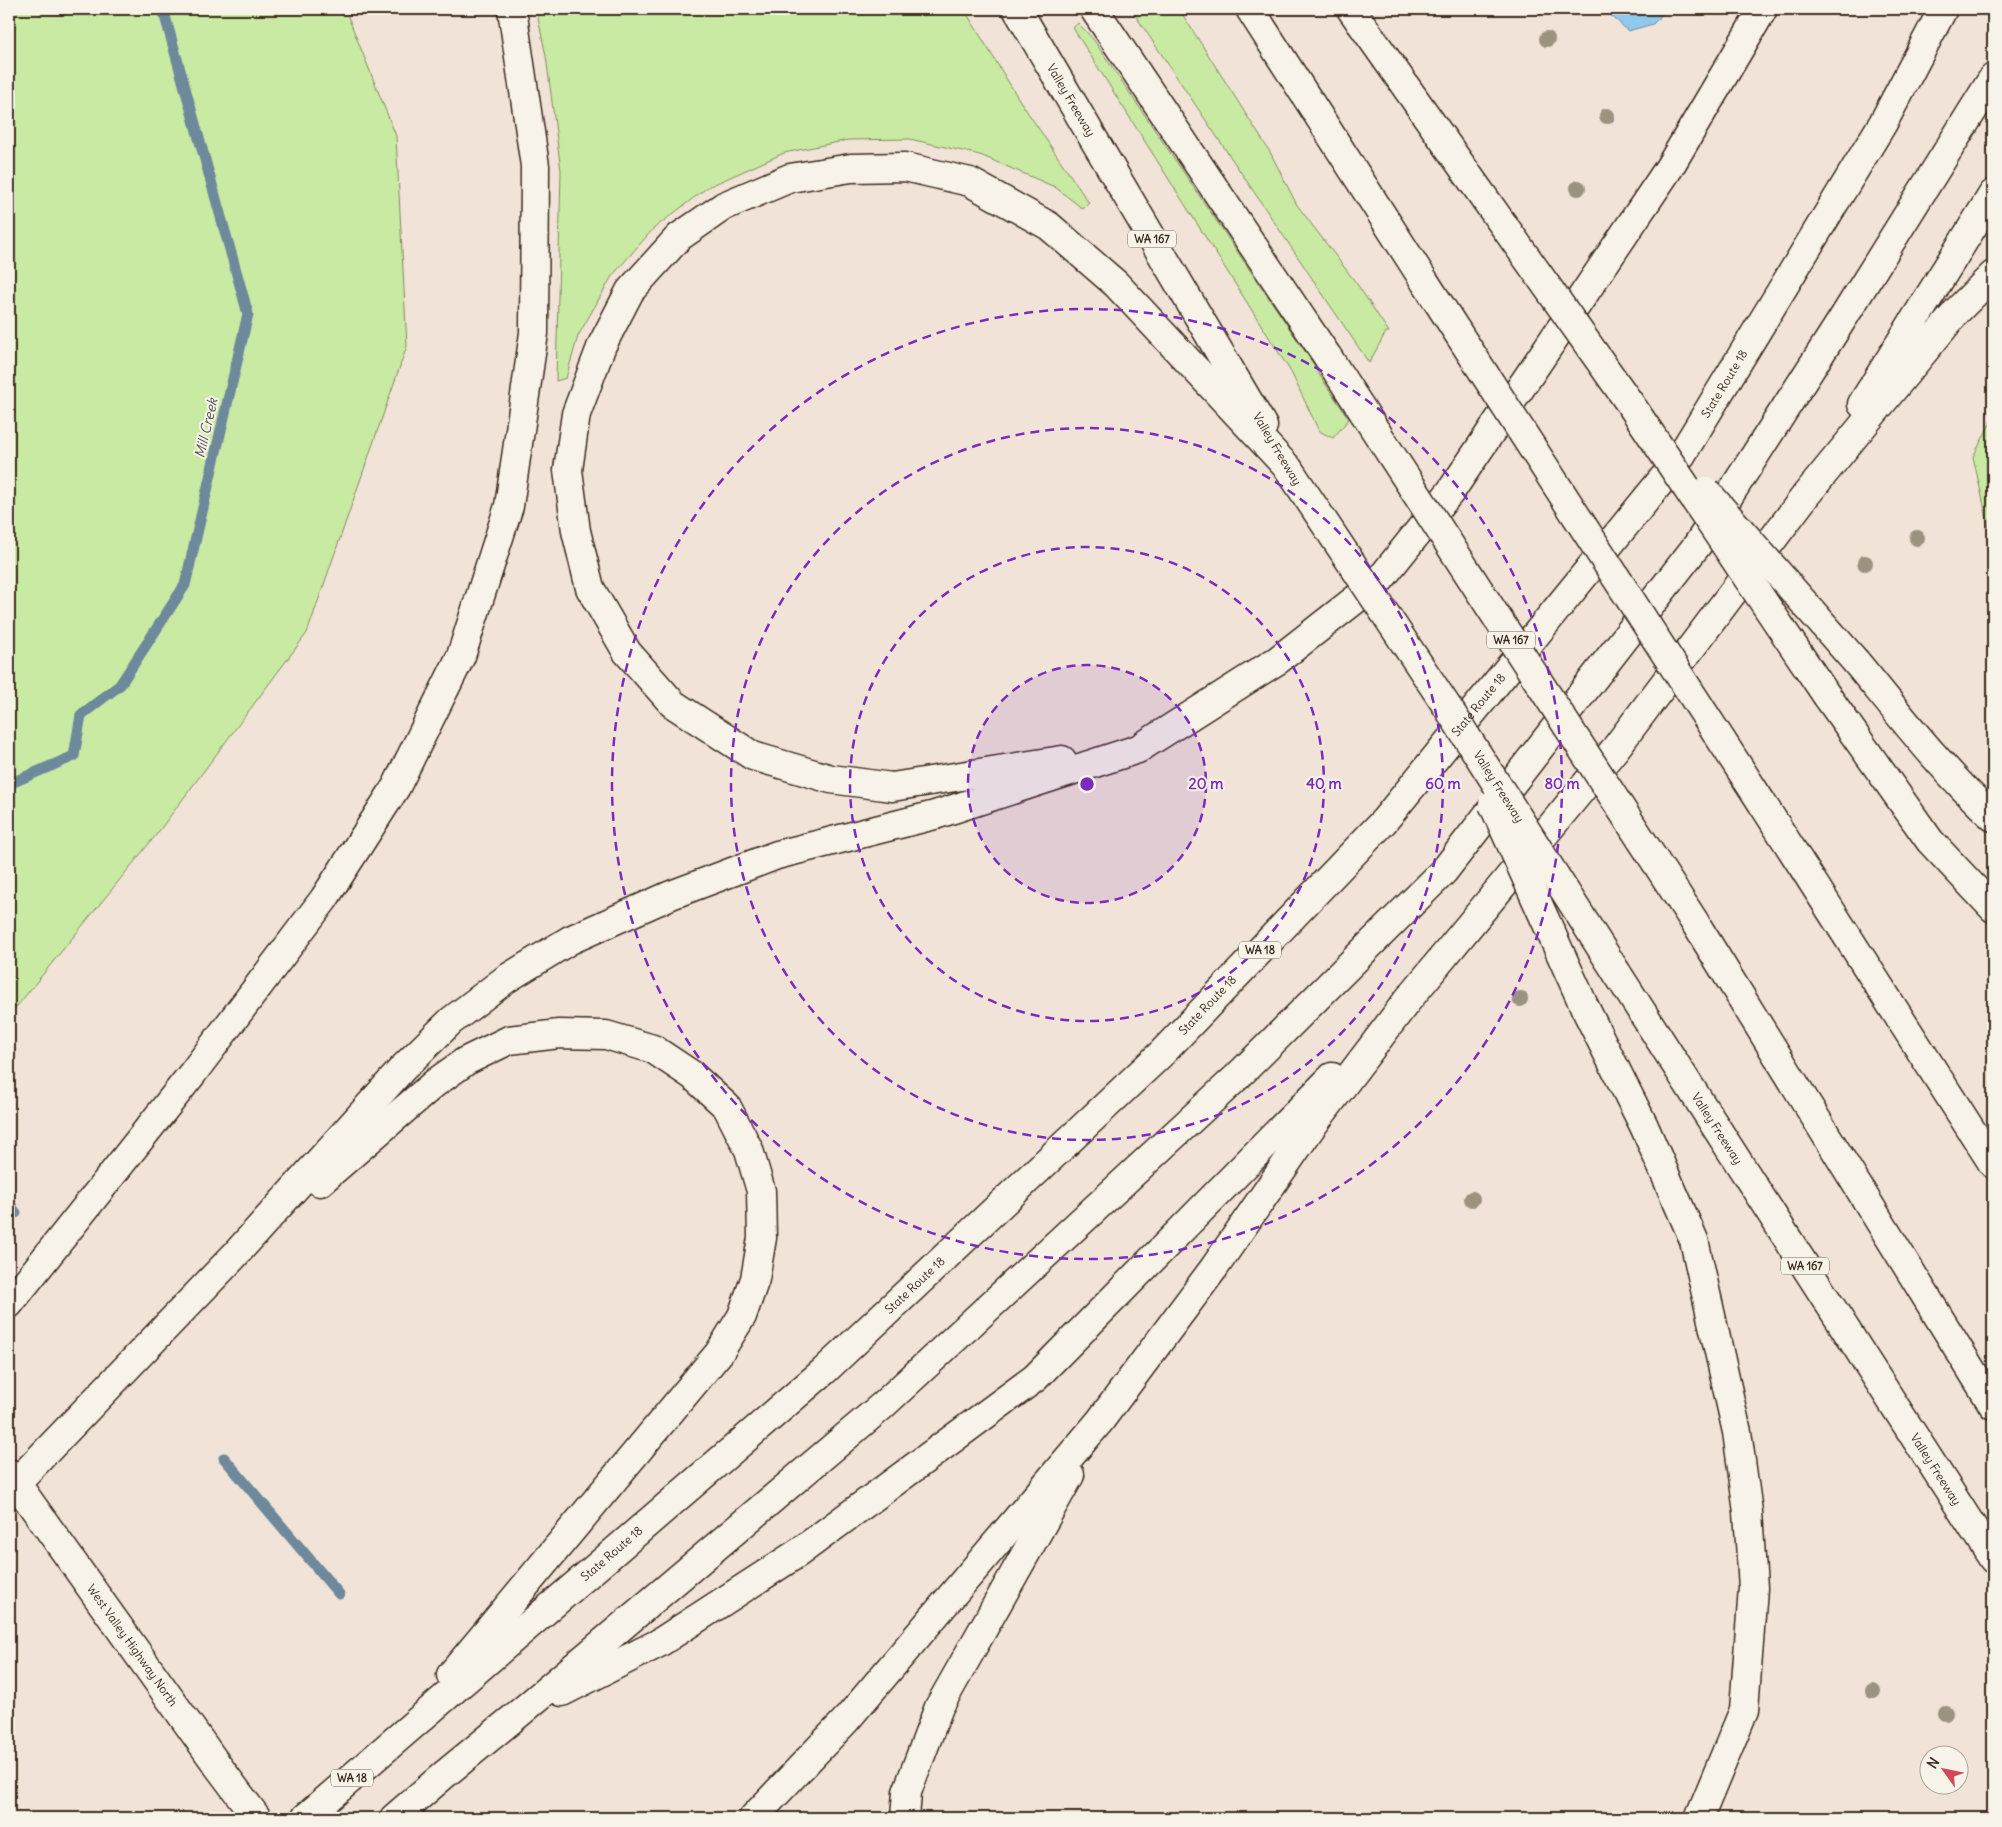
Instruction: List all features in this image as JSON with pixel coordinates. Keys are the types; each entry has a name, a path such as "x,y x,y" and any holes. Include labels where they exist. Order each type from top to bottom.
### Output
{"main road":[{"path":"9,1304 192,1074 324,899 396,787 461,656 509,506 534,324 535,166 512,9"},
{"name":"Valley Freeway","path":"1017,9 1288,468 1452,714 1993,1558"},
{"name":"WA 167","path":"1094,9 1329,360 1694,921 1993,1405"},
{"path":"1250,9 1762,802 1993,1164"},
{"path":"1351,9 1631,405 1827,696 1930,841 1993,908"},
{"path":"12,1478 234,1256 403,1068 450,1021 506,979 570,940 670,894 777,855 935,815 1138,749 1278,660 1379,581 1451,491 1669,168 1764,9"},
{"name":"State Route 18","path":"305,1818 824,1371 1162,1053 1384,821 1680,459 1883,124 1943,9"},
{"path":"394,1818 522,1712 882,1406 1238,1076 1444,870 1698,544 1840,323 1993,78"},
{"path":"1138,749 892,787 831,779 753,756 673,704 628,652 590,588 576,531 568,470 576,414 602,345 630,291 679,237 724,206 790,178 852,168 905,167 970,182 1049,226 1116,284 1288,468"},
{"path":"1806,495 1993,194"},
{"path":"753,1818 847,1719 1100,1421 1214,1268 1310,1129 1407,1001 1615,748 1806,495 1958,310 1993,276"},
{"path":"1631,405 1856,662 1921,741 1972,798 1993,817"},
{"path":"1452,714 1585,1008 1644,1126 1694,1240 1738,1432 1748,1512 1753,1588 1744,1710 1700,1818"},
{"path":"522,1712 659,1642 798,1554 1035,1378 1407,1001"},
{"path":"234,1256 435,1082 466,1061 509,1040 559,1034 606,1035 653,1049 692,1075 727,1107 749,1150 761,1191 762,1238 755,1279 742,1316 719,1353 399,1738"},
{"path":"906,1818 907,1792 939,1707 1100,1421"},
{"name":"West Valley Highway North","path":"12,1478 257,1818"}],"green space":[{"path":"9,9 345,9 396,136 407,346 307,633 156,835 9,1016"},
{"path":"536,9 964,9 1020,101 1089,203 1083,209 1055,187 980,155 910,139 848,140 784,153 708,187 653,229 612,276 578,336 566,378 556,381 561,171 546,56"},
{"path":"1131,9 1179,9 1270,152 1297,205 1357,284 1389,332 1386,332 1369,363"},
{"path":"1078,23 1093,39 1349,419 1333,438 1319,431 1291,372 1073,28"},
{"path":"1993,418 1993,537 1990,532 1973,457"}],"water":[{"path":"1604,9 1667,9 1653,24 1628,31"}],"waterway":[{"name":"Mill Creek","path":"9,784 74,756 81,715 120,685 185,585 248,314 163,9"},
{"name":"Mill Creek","path":"9,1204 16,1213"},
{"path":"224,1458 339,1594"}]}
